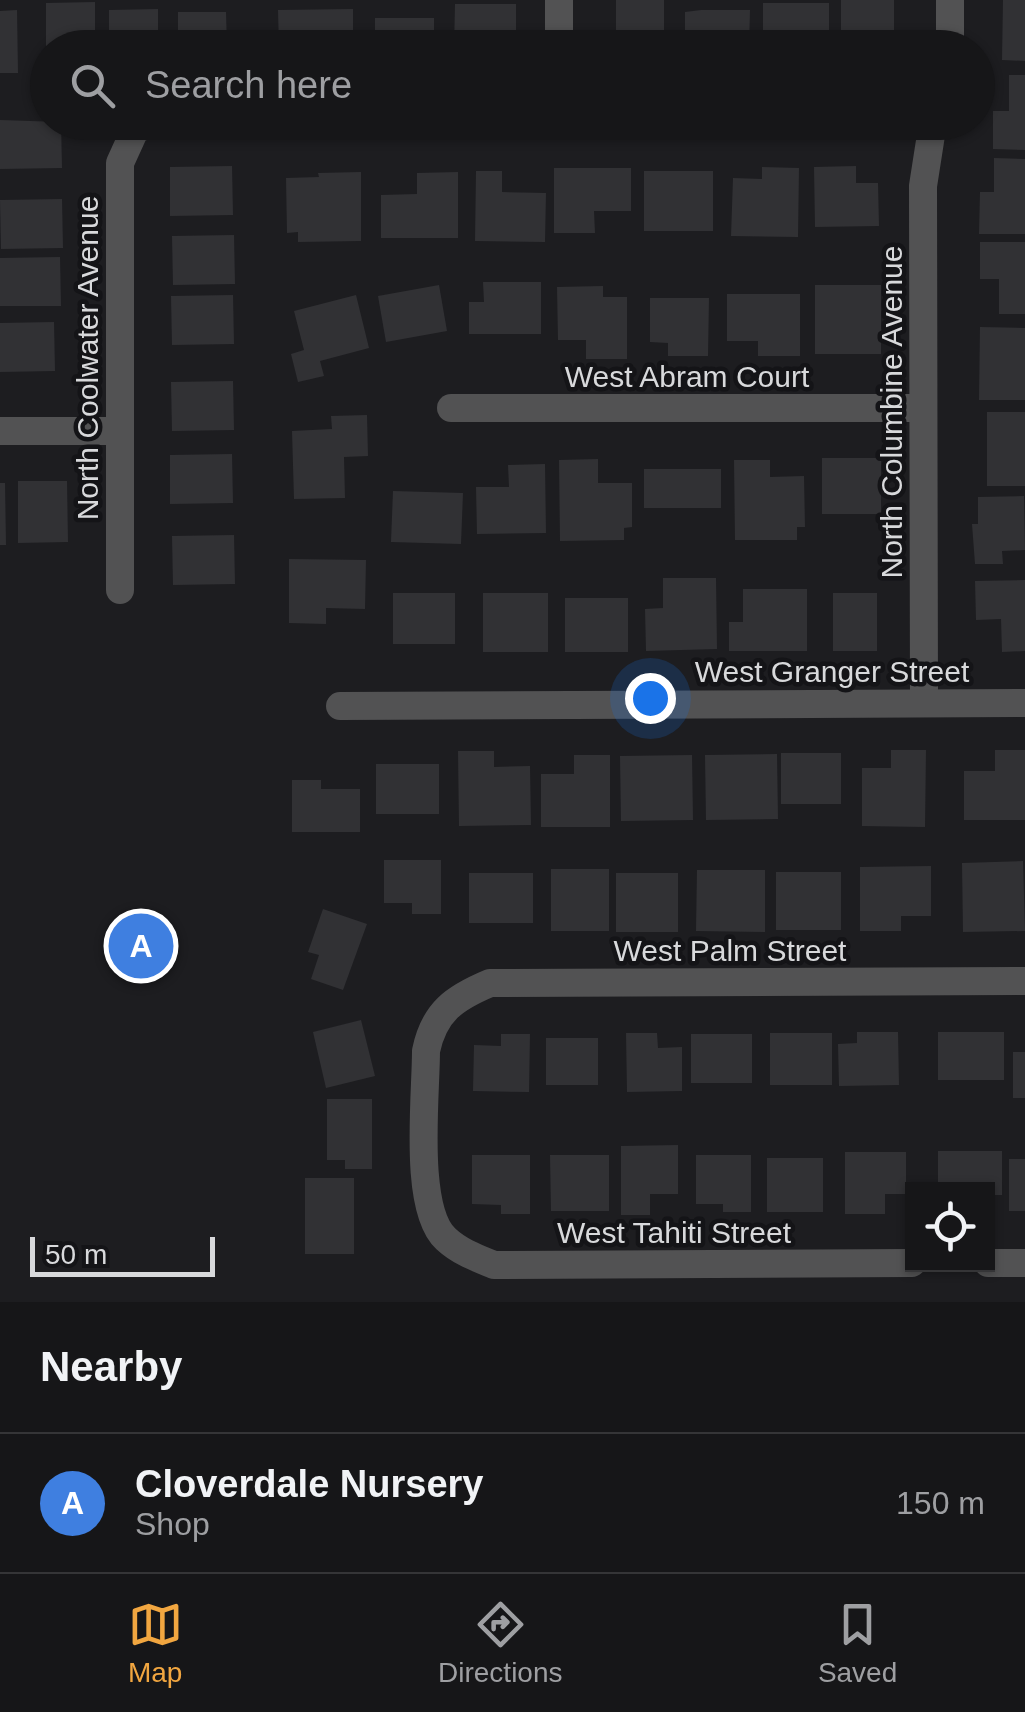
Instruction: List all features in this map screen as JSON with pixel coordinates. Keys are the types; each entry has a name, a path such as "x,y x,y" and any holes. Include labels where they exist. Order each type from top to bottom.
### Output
{"street":[{"path":"559,30 560,0"},
{"path":"950,0 950,30"},
{"name":"North Coolwater Avenue","path":"120,590 120,163 135,140"},
{"name":"North Columbine Avenue","path":"924,703 923,186 929,140"},
{"name":"West Abram Court","path":"451,408 924,408"},
{"path":"0,431 120,431"},
{"name":"West Granger Street","path":"340,706 1025,702"},
{"name":"West Palm Street","path":"444,1238 425,1194 426,1051 430,1029 442,1009 462,994 490,983 1025,981"},
{"name":"West Tahiti Street","path":"444,1238 467,1254 494,1265 905,1263"},
{"path":"995,1263 1025,1263"}],"building":[{"path":"616,0 664,0 664,30 616,30"},
{"path":"841,0 894,0 894,30 841,30"},
{"path":"1003,0 1025,0 1025,61 1002,60"},
{"path":"95,2 95,30 46,30 46,3"},
{"path":"763,3 829,3 829,30 763,30"},
{"path":"455,4 516,4 516,30 454,30"},
{"path":"158,9 158,30 109,30 109,10"},
{"path":"353,9 353,30 279,30 278,10"},
{"path":"17,10 18,73 0,73 0,11"},
{"path":"750,10 749,30 685,30 685,12"},
{"path":"178,12 226,12 226,30 178,30"},
{"path":"375,18 434,18 434,30 375,30"},
{"path":"1009,75 1025,75 1025,150 993,149 995,111 1009,111"},
{"path":"0,120 30,121 30,140 61,140 62,168 0,169"},
{"path":"994,158 1025,159 1025,234 979,234 980,192 994,192"},
{"path":"232,166 233,215 170,216 170,167"},
{"path":"856,166 856,183 878,183 879,226 815,227 814,167"},
{"path":"762,167 799,168 798,237 731,236 733,178 762,179"},
{"path":"554,168 631,168 631,211 594,211 595,233 554,233"},
{"path":"476,171 502,171 502,192 546,193 545,242 475,241"},
{"path":"644,171 713,171 713,231 644,231"},
{"path":"361,172 361,241 298,242 298,232 287,233 286,178"},
{"path":"458,172 458,238 381,238 381,195 417,194 417,173"},
{"path":"62,199 63,248 1,249 0,200"},
{"path":"234,235 235,284 173,285 172,236"},
{"path":"980,242 1025,242 1025,314 999,314 999,279 980,279"},
{"path":"60,257 61,306 0,306 0,258"},
{"path":"483,282 541,282 541,334 469,334 469,302 484,302"},
{"path":"439,285 447,331 386,342 378,296"},
{"path":"815,285 881,285 881,354 815,354"},
{"path":"603,286 603,297 627,297 627,359 586,359 586,340 558,340 557,287"},
{"path":"727,294 800,294 800,356 758,356 758,341 727,341"},
{"path":"233,295 234,344 172,345 171,296"},
{"path":"356,295 369,348 320,361 324,376 298,382 291,354 304,350 294,311"},
{"path":"650,298 709,298 708,356 668,356 668,343 650,342"},
{"path":"54,322 55,371 0,372 0,323"},
{"path":"980,327 1025,328 1025,400 979,400"},
{"path":"233,381 234,430 172,431 171,382"},
{"path":"987,412 1025,412 1025,486 987,486"},
{"path":"367,415 368,456 344,457 345,498 294,499 292,431 332,429 331,416"},
{"path":"232,454 233,503 170,504 170,455"},
{"path":"822,458 881,458 881,514 822,514"},
{"path":"598,459 598,483 632,483 632,527 624,528 624,540 560,541 559,460"},
{"path":"734,460 770,460 770,477 804,476 805,527 797,527 797,540 735,540"},
{"path":"545,464 546,533 477,534 476,487 509,487 508,465"},
{"path":"644,469 721,469 721,508 644,508"},
{"path":"18,481 67,481 68,542 18,543"},
{"path":"0,483 5,483 6,545 0,545"},
{"path":"393,491 463,493 461,544 391,542"},
{"path":"1024,496 1025,550 1002,551 1003,564 975,564 972,524 978,524 978,497"},
{"path":"234,535 235,584 173,585 172,536"},
{"path":"289,559 366,560 365,609 326,608 326,624 289,623"},
{"path":"663,578 716,578 717,649 646,651 645,609 663,608"},
{"path":"1025,580 1025,651 1002,652 1001,619 976,620 975,581"},
{"path":"743,589 807,589 807,651 729,651 729,622 743,622"},
{"path":"393,593 455,593 455,644 393,644"},
{"path":"483,593 548,593 548,652 483,652"},
{"path":"833,593 877,593 877,651 833,651"},
{"path":"565,598 628,598 628,652 565,652"},
{"path":"891,750 926,750 925,827 862,826 862,768 891,768"},
{"path":"995,750 1025,750 1025,820 964,820 964,771 995,771"},
{"path":"458,751 494,751 494,767 530,766 531,825 459,826"},
{"path":"781,753 841,753 841,804 781,804"},
{"path":"777,754 778,819 706,820 705,755"},
{"path":"574,755 610,755 610,827 541,827 541,774 574,774"},
{"path":"692,755 693,820 621,821 620,756"},
{"path":"376,764 439,764 439,814 376,814"},
{"path":"292,780 321,780 321,789 360,789 360,832 292,832"},
{"path":"384,860 441,860 441,914 412,914 412,903 384,903"},
{"path":"1023,861 1025,931 963,932 962,863"},
{"path":"931,866 931,916 901,916 901,931 860,931 860,867"},
{"path":"551,869 609,869 609,931 551,931"},
{"path":"697,870 765,870 765,932 696,931"},
{"path":"776,872 841,872 841,930 776,930"},
{"path":"469,873 533,873 533,923 469,923"},
{"path":"616,873 678,873 678,932 616,932"},
{"path":"323,909 367,924 343,990 311,979 319,955 308,952"},
{"path":"361,1020 375,1076 326,1088 313,1032"},
{"path":"857,1032 898,1032 899,1085 839,1086 838,1044 857,1043"},
{"path":"938,1032 1004,1032 1004,1080 938,1080"},
{"path":"626,1033 657,1033 658,1048 682,1047 682,1091 627,1092"},
{"path":"770,1033 832,1033 832,1085 770,1085"},
{"path":"501,1034 530,1034 529,1092 473,1091 474,1045 501,1046"},
{"path":"691,1034 752,1034 752,1083 691,1083"},
{"path":"546,1038 598,1038 598,1085 546,1085"},
{"path":"1013,1052 1025,1052 1025,1098 1013,1098"},
{"path":"327,1099 372,1099 372,1169 345,1169 345,1160 327,1160"},
{"path":"678,1145 678,1194 650,1194 650,1215 621,1215 621,1146"},
{"path":"938,1151 1002,1151 1002,1195 995,1195 995,1182 938,1182"},
{"path":"845,1152 906,1152 905,1194 885,1194 885,1214 845,1214"},
{"path":"472,1155 530,1155 530,1214 501,1214 501,1205 472,1204"},
{"path":"550,1155 609,1155 609,1211 551,1211"},
{"path":"696,1155 751,1155 751,1212 723,1212 723,1204 696,1204"},
{"path":"767,1158 823,1158 823,1212 767,1212"},
{"path":"1009,1159 1025,1159 1025,1211 1009,1211"},
{"path":"305,1178 354,1178 354,1254 305,1254"}],"place":[{"name":"Cloverdale Nursery","path":"141,946"}]}
